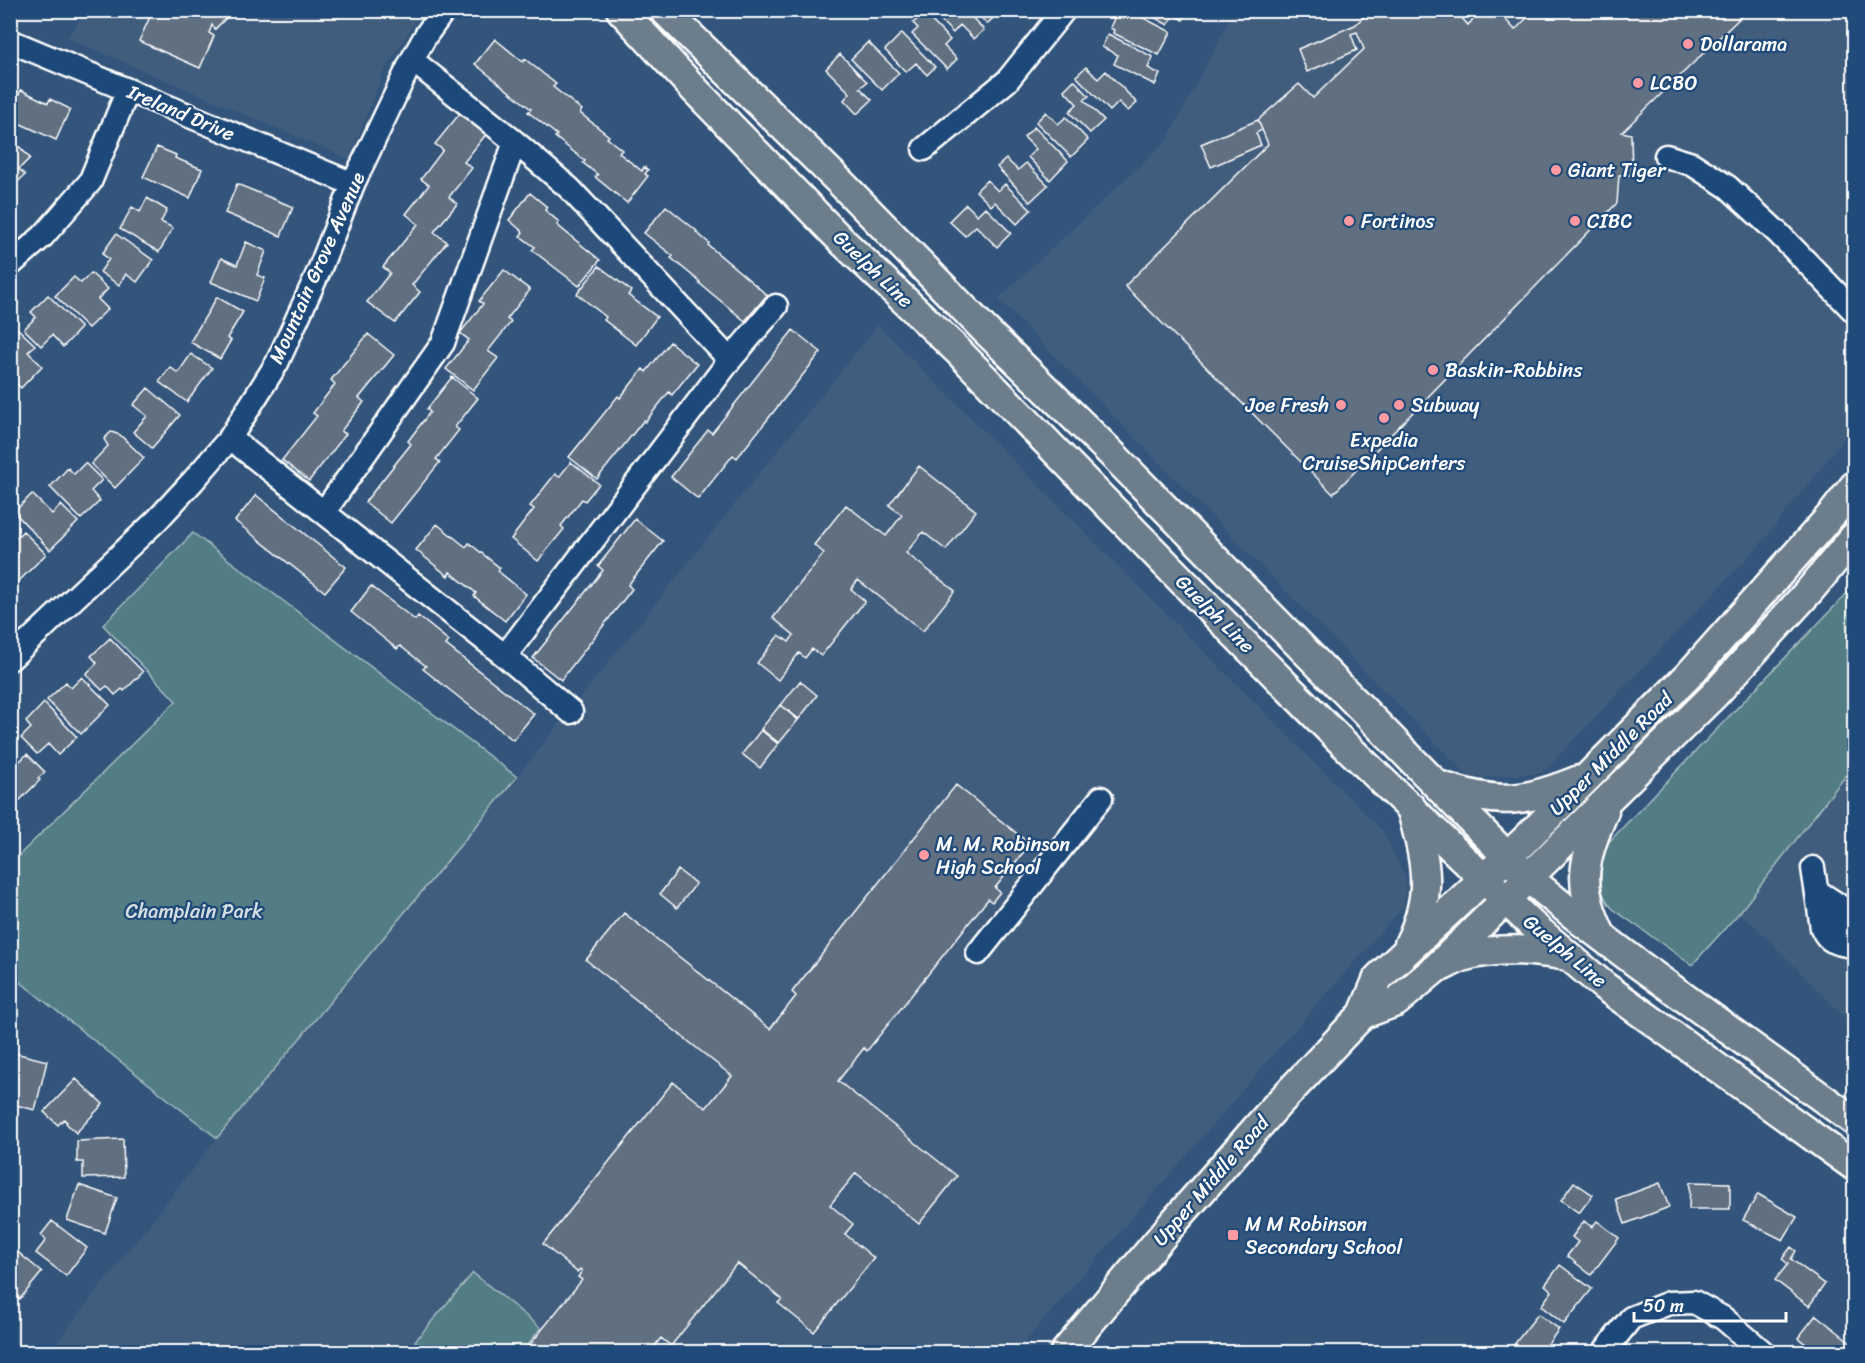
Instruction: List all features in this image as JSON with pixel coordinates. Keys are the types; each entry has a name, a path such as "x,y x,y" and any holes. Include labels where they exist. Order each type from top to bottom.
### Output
{"main road":[{"name":"Guelph Line","path":"621,10 826,224 973,366 1200,600 1505,900 1604,986 1854,1166"},
{"name":"Guelph Line","path":"664,10 841,183 984,330 1109,451 1527,877 1601,935 1854,1121"},
{"path":"915,311 941,284"},
{"name":"Upper Middle Road","path":"1065,1353 1173,1222 1276,1106 1363,1014 1378,978 1507,856 1688,676 1827,520 1854,486"},
{"name":"Upper Middle Road","path":"1363,1014 1396,1002 1435,969 1527,877 1570,838 1714,695 1810,590 1854,537"},
{"path":"1440,786 1472,796 1514,800 1529,798 1587,777"},
{"path":"1601,935 1593,918 1587,895 1585,866 1590,843 1610,796"},
{"path":"1406,952 1421,913 1426,882 1411,807"},
{"path":"1435,969 1467,955 1496,951 1517,949 1567,956"}],"street":[{"name":"Mountain Grove Avenue","path":"10,659 157,520 230,438 277,363 318,273 352,184 412,60 444,10"},
{"path":"924,149 1007,81 1064,10"},
{"name":"Ireland Drive","path":"10,41 352,184"},
{"path":"412,60 569,188 730,360"},
{"path":"10,266 43,236 90,182 128,90"},
{"path":"324,512 443,343 515,142"},
{"path":"1666,156 1692,164 1728,187 1779,234 1854,311"},
{"path":"505,656 730,360 776,306"},
{"path":"230,438 505,656 571,712"},
{"path":"978,952 1101,798"},
{"path":"1813,868 1822,928 1826,936 1836,944 1853,945"},
{"path":"1604,1353 1631,1318 1669,1303 1694,1302 1723,1318 1762,1353"}],"shaded area":[{"path":"86,11 423,11 385,69 349,159 67,38"},
{"path":"1234,11 1854,11 1854,426 1759,546 1542,773 1470,778 998,299 1168,139"},
{"name":"M. M. Robinson High School","path":"878,325 1383,831 1406,879 1404,906 1016,1352 49,1352 217,1138 517,777"},
{"path":"1854,765 1854,1027 1756,927 1739,913"}],"green space":[{"name":"Champlain Park","path":"193,533 517,777 217,1138 10,974 11,863 176,701 103,625"},
{"path":"1854,586 1854,765 1739,913 1692,965 1613,909 1607,902 1601,888 1604,847"},
{"path":"473,1273 541,1328 522,1352 431,1352 415,1341"}],"building":[{"path":"153,10 234,10 215,29 212,25 209,33 214,36 200,68 139,41"},
{"path":"965,10 984,30 974,39 960,25 953,33 931,11"},
{"path":"974,10 991,10 996,15 987,24"},
{"path":"1124,10 1171,32 1159,55 1113,33 1114,30 1110,28 1115,16 1120,18"},
{"path":"1141,10 1188,10 1183,20 1174,15 1168,25"},
{"path":"1371,10 1455,10 1468,25 1481,10 1497,10 1515,30 1535,10 1748,10 1622,132 1631,134 1632,175 1619,175 1617,203 1333,494 1125,286 1268,144 1258,120 1299,84 1313,98 1364,49 1357,32 1351,34 1357,50 1307,72 1298,49 1355,25"},
{"path":"924,13 950,40 944,46 957,59 947,69 912,34 918,28 913,23"},
{"path":"902,33 935,67 927,75 916,63 906,72 885,50"},
{"path":"1108,34 1153,57 1148,68 1160,74 1155,85 1114,64 1118,55 1102,47"},
{"path":"495,39 523,62 525,59 556,84 553,87 582,110 580,113 609,136 607,138 622,150 619,153 642,171 644,167 648,170 645,174 648,176 627,203 595,177 598,175 583,163 585,161 555,137 557,135 528,112 531,109 475,64"},
{"path":"868,42 899,73 882,90 851,59"},
{"path":"840,54 867,82 860,88 872,100 857,114 844,100 850,93 826,69"},
{"path":"1086,67 1098,79 1106,71 1137,103 1128,111 1119,102 1110,111 1076,76"},
{"path":"1074,80 1089,96 1084,100 1104,120 1090,133 1069,112 1077,104 1064,90"},
{"path":"21,90 48,103 50,99 70,109 56,140 10,119 10,113"},
{"path":"461,112 487,133 464,162 472,168 449,197 457,204 434,232 447,242 412,285 420,292 395,323 367,302 390,273 383,267 418,224 406,214 429,185 421,179 443,150 435,144"},
{"path":"1046,112 1058,124 1066,117 1088,140 1071,157 1036,122"},
{"path":"1258,120 1262,130 1256,133 1261,145 1211,167 1201,144"},
{"path":"1034,127 1068,161 1050,180 1028,157 1036,149 1024,137"},
{"path":"14,141 30,158 19,169 25,175 10,189 10,144"},
{"path":"157,147 176,155 175,158 202,169 190,198 143,177"},
{"path":"1006,159 1018,170 1026,163 1048,185 1030,202 997,167"},
{"path":"987,180 998,191 1005,184 1031,210 1017,224 995,202 991,206 976,191"},
{"path":"237,184 293,207 281,236 225,213"},
{"path":"530,193 547,207 545,210 559,222 557,225 600,260 579,286 532,250 535,247 520,236 523,232 509,220"},
{"path":"147,198 167,210 161,222 173,228 159,252 120,229 132,207 140,212"},
{"path":"966,204 977,215 985,207 1011,233 997,247 976,226 965,236 949,221"},
{"path":"666,206 767,295 745,321 644,233"},
{"path":"116,234 153,260 137,282 126,274 119,285 100,272 109,259 102,254"},
{"path":"246,242 266,251 257,275 265,278 256,301 211,282 221,258 237,265"},
{"path":"599,266 631,291 628,295 657,317 636,345 604,320 606,317 577,294"},
{"path":"504,270 530,290 507,319 511,322 488,351 498,358 473,390 446,369 469,340 460,333 483,304 479,301"},
{"path":"91,273 108,289 98,299 108,309 88,328 55,296 74,277 81,283"},
{"path":"48,295 81,328 63,347 52,335 41,346 24,329 36,317 31,312"},
{"path":"217,297 243,312 227,338 231,340 220,359 190,342"},
{"path":"16,327 35,345 28,352 42,366 21,388 10,377 10,333"},
{"path":"793,330 821,352 737,458 733,455 698,499 671,477 708,430 712,433"},
{"path":"368,334 394,355 359,398 364,402 341,431 346,434 309,481 282,460 317,416 313,413 335,384 331,380"},
{"path":"670,342 697,364 672,395 669,392 645,422 644,420 597,479 569,457 618,396 620,398 643,369 646,372"},
{"path":"191,354 212,368 187,402 159,382 170,367 178,373"},
{"path":"452,377 478,398 455,427 459,430 436,459 440,462 391,523 365,502 411,444 408,441 430,412 427,409"},
{"path":"148,388 180,415 152,448 133,432 147,416 133,405"},
{"path":"111,432 120,435 144,458 115,488 91,464 108,446 104,439"},
{"path":"571,462 599,484 585,501 582,499 561,526 564,529 538,561 511,539 534,509 530,506 555,474 559,477"},
{"path":"85,463 102,480 91,491 100,501 81,519 50,487 68,468 74,474"},
{"path":"919,466 976,511 946,550 923,532 906,553 955,591 923,631 858,580 851,589 865,601 821,656 812,649 805,658 799,653 778,680 757,663 779,635 789,642 794,635 773,618 824,553 814,545 846,505 886,536 902,515 889,505"},
{"path":"32,494 52,514 61,505 78,522 50,550 14,512"},
{"path":"256,495 346,567 325,592 235,521"},
{"path":"635,519 663,541 628,585 632,589 561,680 533,658 603,570 598,566"},
{"path":"437,524 466,547 469,543 500,568 498,571 526,594 505,621 474,596 476,593 450,572 448,576 416,550"},
{"path":"23,531 46,554 17,583 10,576 10,544"},
{"path":"371,586 415,620 418,616 449,641 446,645 534,714 513,740 423,669 426,666 400,646 397,649 351,612"},
{"path":"110,638 143,672 124,691 122,689 115,695 107,686 102,690 86,674 97,663 91,656"},
{"path":"82,677 110,705 81,734 47,700 66,682 71,688"},
{"path":"800,681 817,695 799,719 781,705"},
{"path":"44,703 77,737 58,755 48,744 37,754 21,738 31,728 26,722"},
{"path":"780,705 798,720 779,743 761,729"},
{"path":"761,730 778,744 760,768 742,754"},
{"path":"27,754 45,772 18,802 10,794 10,759 16,765"},
{"path":"956,785 1030,844 995,888 1000,892 992,902 988,899 867,1051 864,1048 838,1081 957,1176 919,1224 856,1173 830,1205 853,1224 845,1234 874,1258 814,1332 778,1303 782,1299 737,1263 671,1346 661,1338 650,1352 524,1352 582,1280 578,1277 582,1271 580,1269 577,1272 543,1244 673,1082 706,1108 732,1076 586,960 624,913 770,1029 796,996 792,992"},
{"path":"678,870 696,884 677,908 660,894"},
{"path":"11,1052 47,1061 35,1110 16,1105 16,1101 10,1100"},
{"path":"76,1079 103,1104 76,1133 64,1119 58,1125 44,1112"},
{"path":"123,1139 124,1177 83,1178 83,1162 77,1162 77,1141"},
{"path":"1574,1182 1593,1195 1579,1213 1561,1200"},
{"path":"1690,1182 1730,1183 1730,1209 1689,1209"},
{"path":"1660,1183 1669,1207 1625,1224 1616,1199"},
{"path":"79,1185 117,1198 105,1233 67,1220"},
{"path":"1758,1194 1797,1217 1783,1240 1743,1220"},
{"path":"52,1221 87,1248 66,1276 36,1253 46,1240 41,1235"},
{"path":"1584,1221 1592,1227 1597,1221 1619,1238 1591,1275 1567,1256 1578,1242 1572,1237"},
{"path":"1791,1247 1796,1251 1791,1259 1825,1284 1809,1306 1775,1280 1788,1264 1782,1259"},
{"path":"11,1249 42,1272 20,1299 10,1291"},
{"path":"1560,1265 1592,1289 1564,1324 1541,1306 1552,1291 1545,1285"},
{"path":"1538,1314 1559,1329 1548,1344 1550,1345 1544,1352 1509,1351"},
{"path":"1816,1315 1853,1344 1846,1352 1817,1352 1798,1338"}],"place":[{"name":"Dollarama","path":"1688,44"},
{"name":"LCBO","path":"1638,83"},
{"name":"Giant Tiger","path":"1556,170"},
{"name":"Fortinos","path":"1349,221"},
{"name":"CIBC","path":"1575,221"},
{"name":"Baskin-Robbins","path":"1433,370"},
{"name":"Joe Fresh","path":"1341,405"},
{"name":"Subway","path":"1399,405"},
{"name":"Expedia CruiseShipCenters","path":"1384,418"},
{"name":"M. M. Robinson High School","path":"924,855"},
{"name":"M M Robinson Secondary School","path":"1233,1235"}]}
